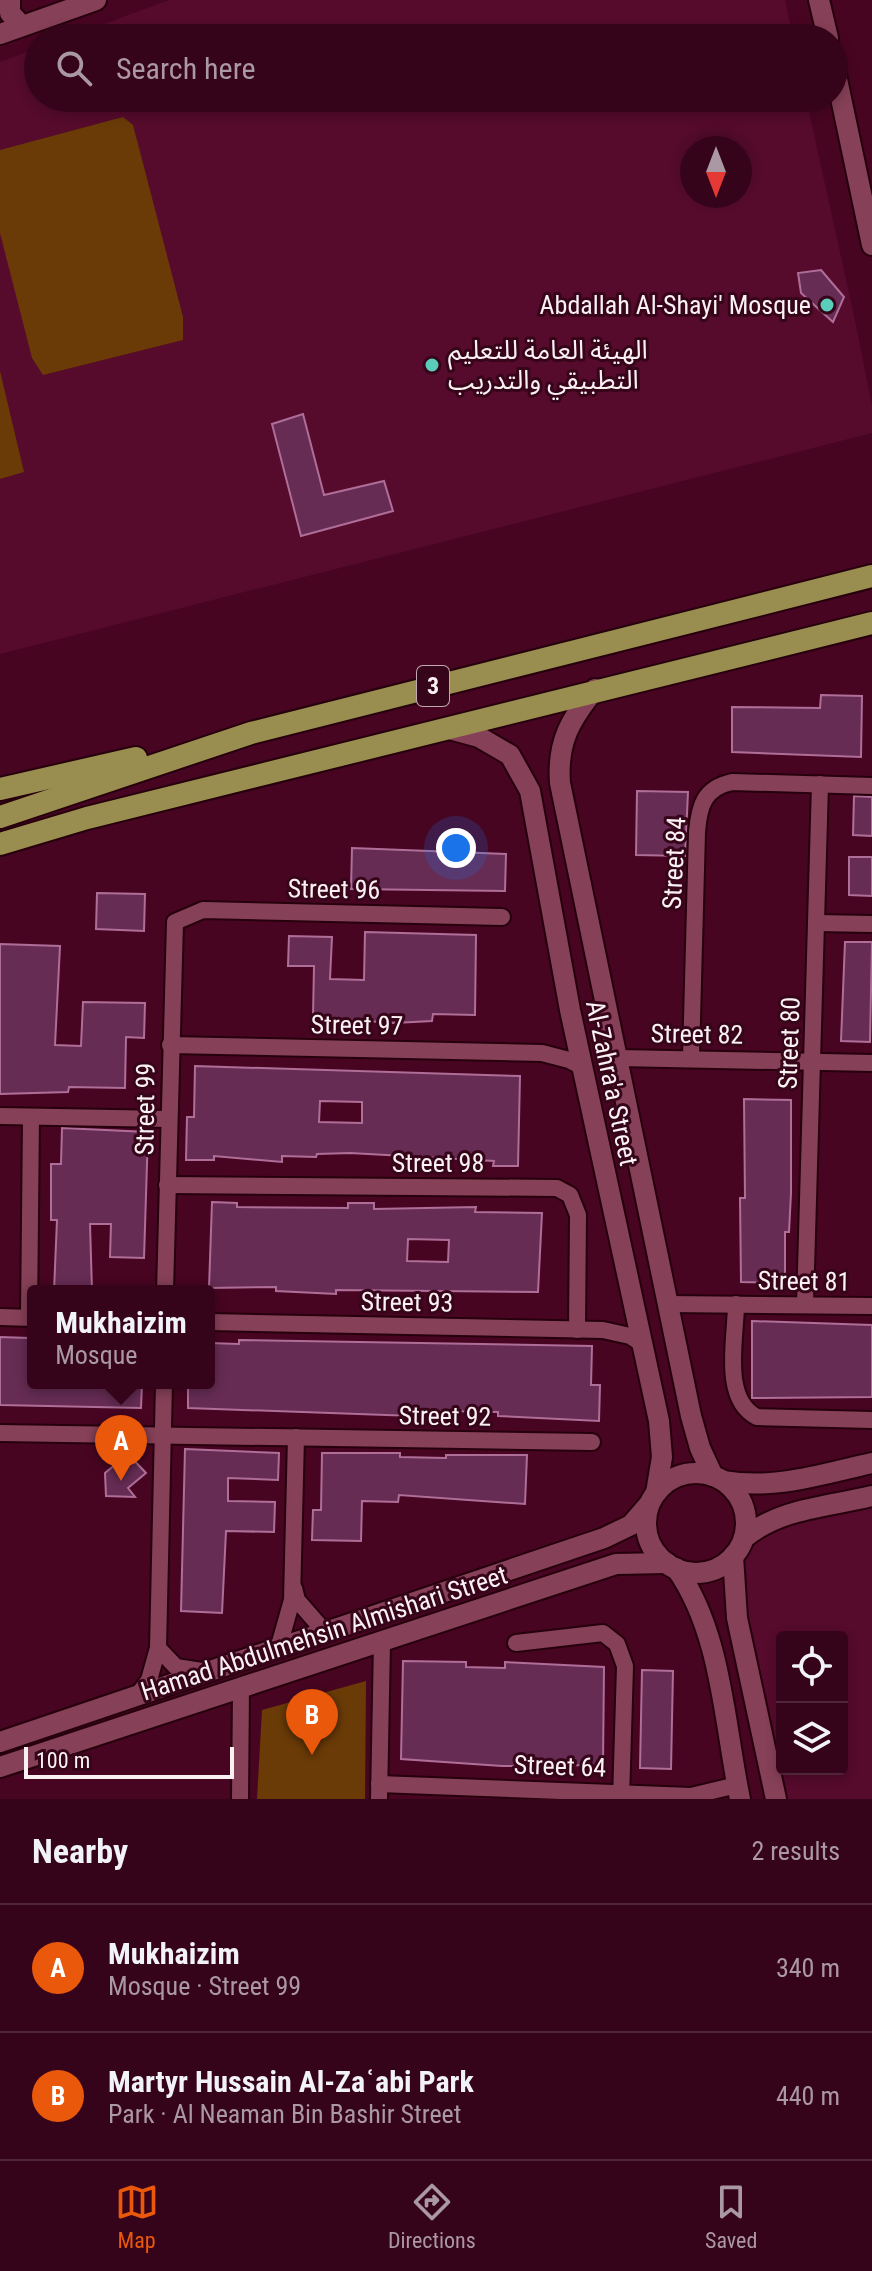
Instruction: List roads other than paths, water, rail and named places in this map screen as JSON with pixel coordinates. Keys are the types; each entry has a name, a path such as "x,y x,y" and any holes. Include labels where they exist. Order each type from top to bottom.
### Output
{"main road":[{"name":"3","path":"0,817 251,733 872,576"},
{"name":"3","path":"0,844 87,818 595,689 872,623"},
{"path":"0,789 251,733"},
{"path":"0,859 87,818"}],"street":[{"path":"0,5 11,0 10,13 22,26 0,34"},
{"path":"28,24 96,0"},
{"path":"819,0 825,24"},
{"path":"844,112 872,245"},
{"name":"Al-Zahra'a Street","path":"595,689 568,724 562,740 559,758 564,801 691,1416 700,1448 719,1478"},
{"name":"Al-Zahra'a Street","path":"446,728 479,737 510,755 522,771 533,810 574,1031 659,1421 662,1457 653,1498"},
{"name":"Street 84","path":"691,1057 697,832 703,799 720,785 732,782 872,786"},
{"name":"Street 80","path":"805,1304 820,784"},
{"path":"533,810 543,798 550,796 564,801"},
{"name":"Street 96","path":"173,927 182,916 203,910 502,917"},
{"path":"816,923 872,924"},
{"name":"Street 99","path":"165,1285 173,927"},
{"path":"570,1010 577,999 589,994 606,1001"},
{"path":"542,1053 566,1041 574,1031"},
{"name":"Street 97","path":"170,1045 542,1053 582,1067"},
{"name":"Street 82","path":"618,1058 691,1057 872,1063"},
{"path":"0,1116 169,1119"},
{"path":"31,1117 31,1285"},
{"path":"600,1154 611,1161 624,1160 635,1145"},
{"name":"Street 98","path":"167,1185 557,1188 570,1195 578,1215 577,1330"},
{"path":"610,1200 625,1187 645,1192"},
{"name":"Street 81","path":"668,1304 872,1306"},
{"name":"Street 81","path":"736,1304 735,1388 748,1413 757,1417 872,1420"},
{"path":"603,1330 628,1317 634,1310"},
{"path":"0,1317 27,1318"},
{"name":"Street 93","path":"215,1322 603,1330 630,1336 641,1343"},
{"path":"140,1692 149,1680 158,1648 164,1389"},
{"name":"Street 92","path":"0,1433 592,1442"},
{"path":"279,1646 288,1624 293,1584 296,1437"},
{"path":"738,1792 706,1627 691,1589 651,1544 647,1529 653,1498 675,1478 688,1473 752,1486 872,1463"},
{"path":"719,1478 743,1503 746,1520 744,1538"},
{"path":"801,1479 790,1491 791,1499 795,1506 811,1509"},
{"path":"672,1566 699,1573 712,1570 733,1556 744,1538 760,1525 784,1514 872,1496"},
{"name":"Hamad Abdulmehsin Almishari Street","path":"0,1742 202,1671 604,1538 631,1525 653,1498"},
{"path":"604,1538 618,1547 616,1564"},
{"path":"733,1556 737,1618 776,1799"},
{"name":"Hamad Abdulmehsin Almishari Street","path":"0,1767 616,1564 672,1566"},
{"path":"293,1584 297,1600 324,1631"},
{"path":"427,1597 441,1602 445,1615 441,1622"},
{"path":"706,1627 706,1619 717,1607 733,1611 737,1618"},
{"path":"516,1643 603,1633 617,1644 625,1666 621,1796"},
{"path":"379,1791 382,1642"},
{"path":"158,1648 176,1667 202,1671"},
{"path":"240,1799 241,1689"},
{"path":"62,1721 55,1728 57,1738 70,1743"},
{"path":"21,1735 27,1734 36,1741 31,1756"},
{"name":"Street 64","path":"379,1791 621,1796 738,1792"}],"place":[{"name":"Abdallah Al-Shayi' Mosque","path":"827,305"},
{"name":"الهيئة العامة للتعليم التطبيقي والتدريب","path":"432,365"},
{"name":"Mukhaizim","path":"121,1481"},
{"name":"Martyr Hussain Al-Zaʿabi Park","path":"312,1755"}]}
